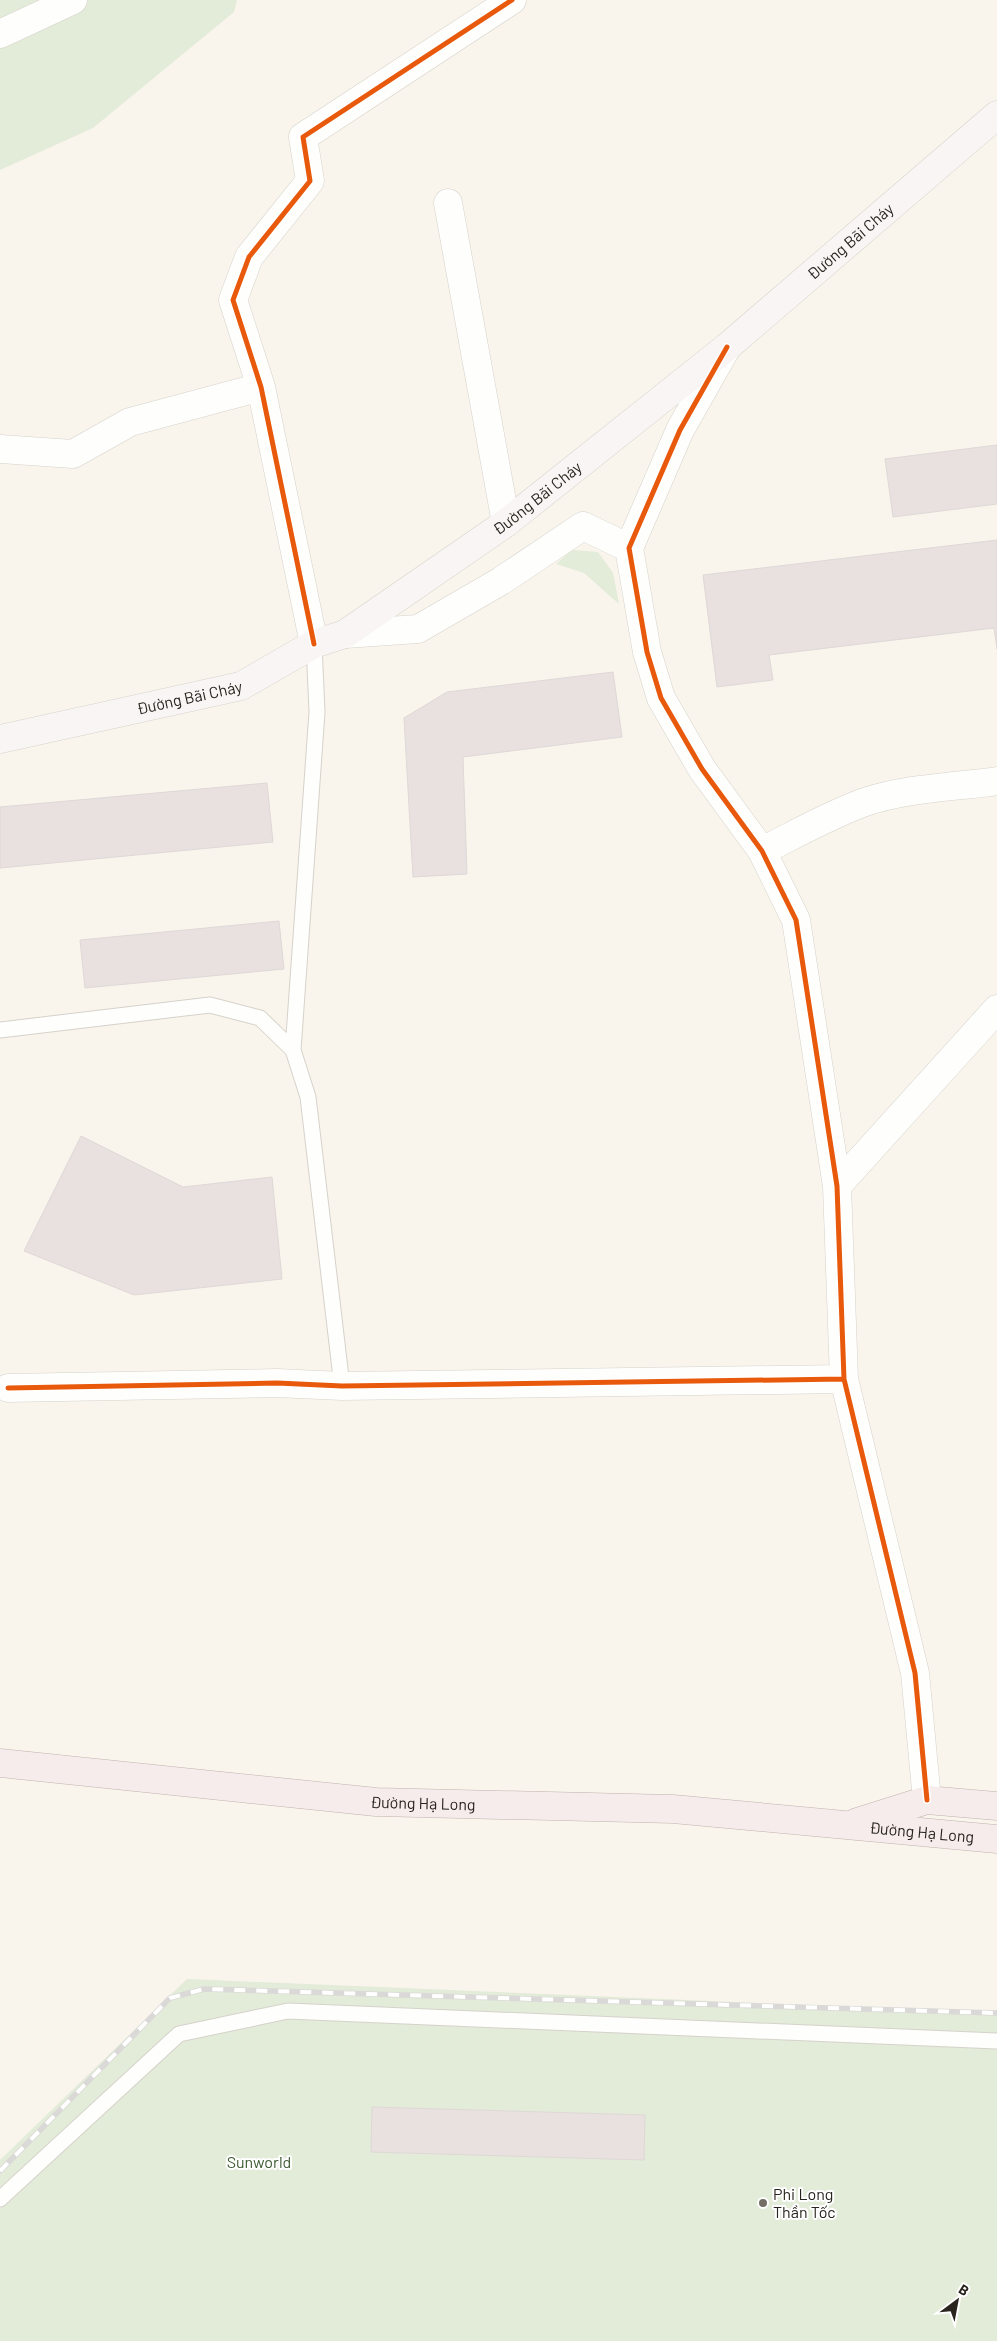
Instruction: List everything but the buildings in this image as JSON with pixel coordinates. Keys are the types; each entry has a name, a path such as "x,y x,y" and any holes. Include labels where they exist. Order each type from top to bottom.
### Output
{"main road":[{"name":"Đường Bãi Cháy","path":"0,739 240,686 314,644 345,634 506,523 727,347 997,115"},
{"name":"Đường Hạ Long","path":"0,1764 376,1802 673,1809 997,1839"},
{"name":"Đường Hạ Long","path":"847,1826 927,1800 997,1806"}],"street":[{"path":"0,34 73,0"},
{"path":"314,644 261,387 233,300 249,257 310,181 303,136 512,0"},
{"path":"448,203 506,523"},
{"path":"727,347 680,430 629,548 647,652 661,698 702,769 762,851 796,920 837,1186 844,1379 915,1673 927,1800"},
{"path":"0,449 73,454 130,422 261,387"},
{"path":"345,634 418,629 500,581 583,526 629,548"},
{"path":"762,851 824,819 866,802 914,792 997,782"},
{"path":"837,1186 997,1009"},
{"path":"8,1388 277,1383 342,1386 844,1379"}],"lane":[{"path":"314,644 317,712 293,1050 308,1097 342,1386"},
{"path":"0,1030 210,1006 260,1018 293,1050"},
{"path":"0,2199 179,2034 288,2011 997,2041"}],"green space":[{"path":"0,0 237,0 234,12 93,128 0,170"},
{"path":"572,550 598,552 613,573 619,604 584,573 556,564"},
{"name":"Sunworld","path":"187,1979 997,2013 997,2341 0,2341 0,2160"}],"railway":[{"path":"0,2171 170,1998 204,1989 997,2013"}],"cycle path":[{"path":"314,644 261,387 233,300 249,257 310,181 303,137 512,0"},
{"path":"727,347 680,430 629,548 647,652 661,698 702,769 762,851 796,920 837,1186 844,1379 915,1673 927,1800"},
{"path":"8,1388 277,1383 342,1386 844,1379"}],"place":[{"name":"Phi Long Thần Tốc","path":"763,2203"}]}
